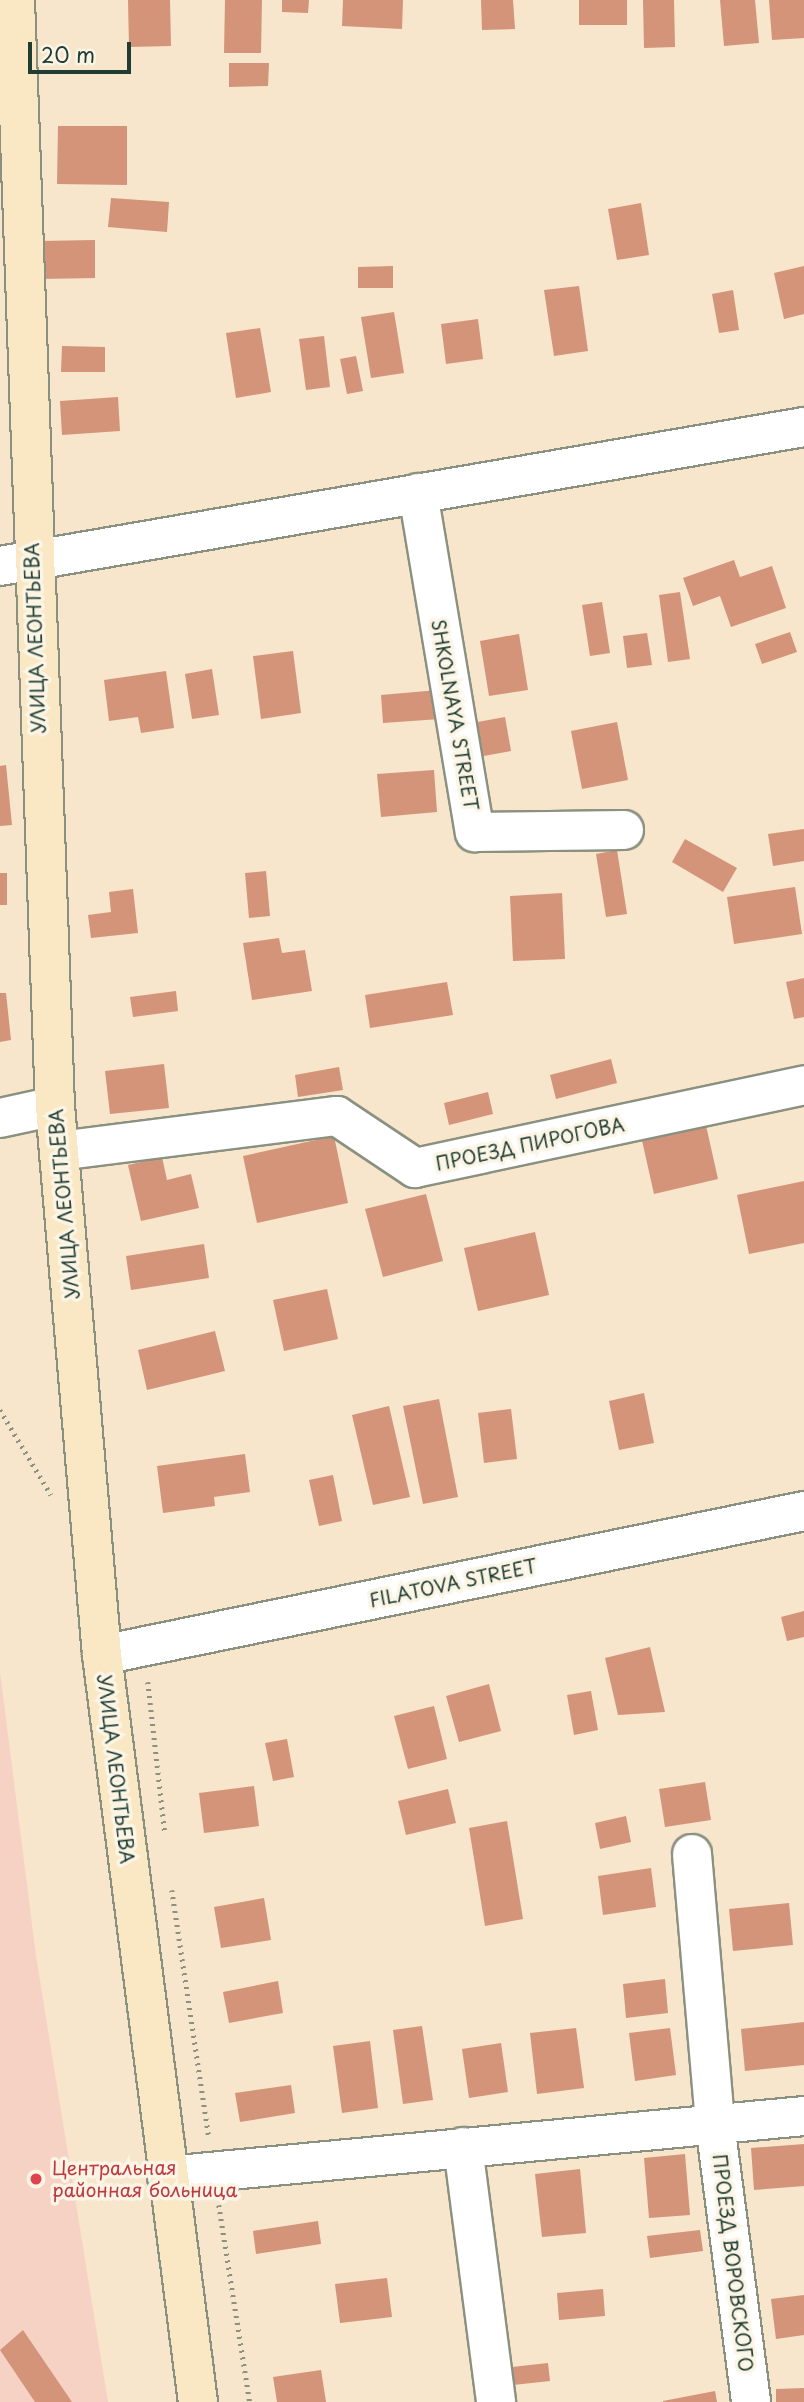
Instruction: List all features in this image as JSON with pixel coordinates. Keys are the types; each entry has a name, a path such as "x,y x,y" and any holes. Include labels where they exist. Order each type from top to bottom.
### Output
{"street":[{"name":"УЛИЦА ЛЕОНТЬЕВА","path":"15,0 15,563 55,1106 102,1655 198,2402"},
{"path":"15,563 804,427"},
{"name":"SHKOLNAYA STREET","path":"418,493 475,832 624,830"},
{"name":"ПРОЕЗД ПИРОГОВА","path":"59,1151 337,1116 415,1168 804,1085"},
{"path":"0,1118 55,1106"},
{"name":"FILATOVA STREET","path":"102,1655 804,1511"},
{"name":"ПРОЕЗД ВОРОВСКОГО","path":"692,1854 715,2124 751,2402"},
{"path":"167,2176 804,2116"},
{"path":"463,2147 496,2402"}],"path":[{"path":"0,1410 57,1503"},
{"path":"144,1646 167,1848"},
{"path":"170,1875 250,2402"}],"shaded area":[{"name":"Центральная районная больница","path":"0,1672 36,1956 108,2402 0,2402"}],"building":[{"path":"128,0 170,0 171,46 129,47"},
{"path":"225,0 262,0 261,53 224,53"},
{"path":"282,0 309,0 308,13 282,12"},
{"path":"343,0 403,0 402,29 342,26"},
{"path":"481,0 513,0 515,29 482,30"},
{"path":"579,0 627,0 627,25 579,25"},
{"path":"643,0 674,0 675,47 644,48"},
{"path":"720,0 755,0 759,43 724,46"},
{"path":"769,0 804,0 804,38 772,40"},
{"path":"229,63 269,63 268,86 229,87"},
{"path":"58,126 127,126 127,185 57,184"},
{"path":"111,198 169,202 167,232 108,227"},
{"path":"641,203 649,255 617,260 608,209"},
{"path":"95,240 95,278 41,279 40,241"},
{"path":"393,266 393,288 358,288 358,267"},
{"path":"804,266 804,314 784,319 774,273"},
{"path":"579,286 588,351 554,356 544,290"},
{"path":"733,290 739,330 719,333 712,294"},
{"path":"394,312 404,373 371,378 361,317"},
{"path":"478,319 483,359 446,364 441,324"},
{"path":"260,328 271,392 236,398 226,333"},
{"path":"324,336 330,387 306,390 299,339"},
{"path":"62,346 105,347 105,372 61,372"},
{"path":"356,356 363,391 347,394 340,359"},
{"path":"118,397 120,431 62,435 60,401"},
{"path":"734,560 740,577 772,566 786,608 731,627 720,596 693,606 683,578"},
{"path":"680,592 690,659 668,662 659,595"},
{"path":"602,602 610,653 590,656 582,605"},
{"path":"790,632 797,652 762,664 755,644"},
{"path":"647,633 652,665 627,668 623,636"},
{"path":"519,634 528,690 489,696 480,641"},
{"path":"293,651 301,713 261,719 253,656"},
{"path":"212,669 219,715 192,719 185,674"},
{"path":"166,671 174,728 141,733 138,717 109,721 104,680"},
{"path":"438,690 440,719 383,723 381,695"},
{"path":"505,717 511,751 478,757 472,723"},
{"path":"617,722 628,780 582,789 571,731"},
{"path":"6,765 12,825 0,826 0,766"},
{"path":"434,770 437,812 381,817 377,774"},
{"path":"804,829 804,861 773,866 768,834"},
{"path":"685,839 737,868 723,892 672,862"},
{"path":"617,850 627,914 606,917 596,854"},
{"path":"266,871 270,916 249,918 245,873"},
{"path":"0,873 7,873 7,905 0,905"},
{"path":"795,887 802,934 734,944 727,897"},
{"path":"133,889 138,933 91,938 88,915 111,912 109,892"},
{"path":"562,893 565,959 513,961 510,896"},
{"path":"279,938 282,953 305,950 312,991 252,1000 243,943"},
{"path":"804,978 804,1017 794,1019 786,982"},
{"path":"447,982 453,1015 370,1028 365,995"},
{"path":"176,991 178,1011 133,1017 130,997"},
{"path":"0,993 6,993 11,1040 0,1042"},
{"path":"611,1059 617,1083 556,1099 550,1075"},
{"path":"164,1064 169,1108 110,1114 105,1071"},
{"path":"339,1067 343,1090 298,1097 295,1075"},
{"path":"488,1092 493,1114 449,1125 444,1103"},
{"path":"705,1121 718,1179 654,1194 641,1136"},
{"path":"334,1136 348,1203 257,1223 243,1156"},
{"path":"162,1157 167,1180 191,1174 199,1208 141,1221 128,1165"},
{"path":"804,1181 804,1243 749,1254 737,1195"},
{"path":"426,1194 443,1261 383,1277 365,1209"},
{"path":"535,1232 549,1295 478,1311 464,1248"},
{"path":"204,1244 209,1278 131,1290 126,1256"},
{"path":"327,1289 338,1339 284,1351 273,1300"},
{"path":"215,1331 225,1371 147,1390 138,1350"},
{"path":"644,1393 654,1443 619,1450 609,1401"},
{"path":"439,1399 458,1497 423,1504 403,1406"},
{"path":"389,1406 410,1497 373,1505 352,1415"},
{"path":"511,1409 517,1459 484,1463 478,1413"},
{"path":"245,1454 250,1492 214,1497 215,1506 163,1513 157,1466"},
{"path":"333,1475 342,1521 319,1526 309,1480"},
{"path":"804,1611 804,1637 787,1641 781,1617"},
{"path":"650,1647 665,1712 618,1715 605,1658"},
{"path":"489,1684 501,1731 459,1742 446,1696"},
{"path":"591,1691 598,1730 574,1735 567,1695"},
{"path":"434,1706 447,1759 408,1769 394,1716"},
{"path":"287,1739 294,1777 273,1781 265,1743"},
{"path":"705,1782 711,1820 665,1827 659,1789"},
{"path":"254,1786 259,1826 204,1833 199,1793"},
{"path":"448,1789 456,1823 406,1835 398,1801"},
{"path":"626,1816 631,1842 600,1849 595,1823"},
{"path":"507,1821 523,1919 485,1926 469,1828"},
{"path":"651,1868 656,1907 603,1915 598,1876"},
{"path":"264,1898 271,1940 221,1948 214,1907"},
{"path":"789,1903 793,1945 733,1951 729,1909"},
{"path":"665,1979 668,2013 626,2018 623,1984"},
{"path":"278,1981 283,2013 229,2023 223,1992"},
{"path":"804,2022 804,2065 745,2071 741,2029"},
{"path":"422,2026 433,2100 403,2104 393,2030"},
{"path":"576,2028 584,2088 537,2094 530,2033"},
{"path":"670,2028 676,2075 635,2081 629,2033"},
{"path":"370,2041 378,2108 342,2113 333,2046"},
{"path":"501,2043 508,2092 469,2098 462,2049"},
{"path":"291,2085 295,2113 240,2122 235,2093"},
{"path":"804,2144 804,2186 754,2190 751,2148"},
{"path":"685,2154 690,2215 649,2218 644,2158"},
{"path":"580,2169 586,2233 542,2237 535,2174"},
{"path":"318,2221 321,2244 256,2254 253,2231"},
{"path":"700,2230 703,2251 650,2258 647,2236"},
{"path":"387,2278 392,2317 340,2323 335,2284"},
{"path":"603,2289 605,2316 559,2320 557,2293"},
{"path":"804,2295 804,2335 776,2339 771,2299"},
{"path":"23,2330 72,2402 35,2402 0,2350"},
{"path":"548,2363 550,2381 513,2385 512,2367"},
{"path":"321,2370 326,2402 277,2402 273,2377"},
{"path":"804,2388 804,2402 776,2402 776,2389"},
{"path":"715,2391 717,2402 663,2402 663,2401"}],"place":[{"name":"Центральная районная больница","path":"36,2179"}]}
